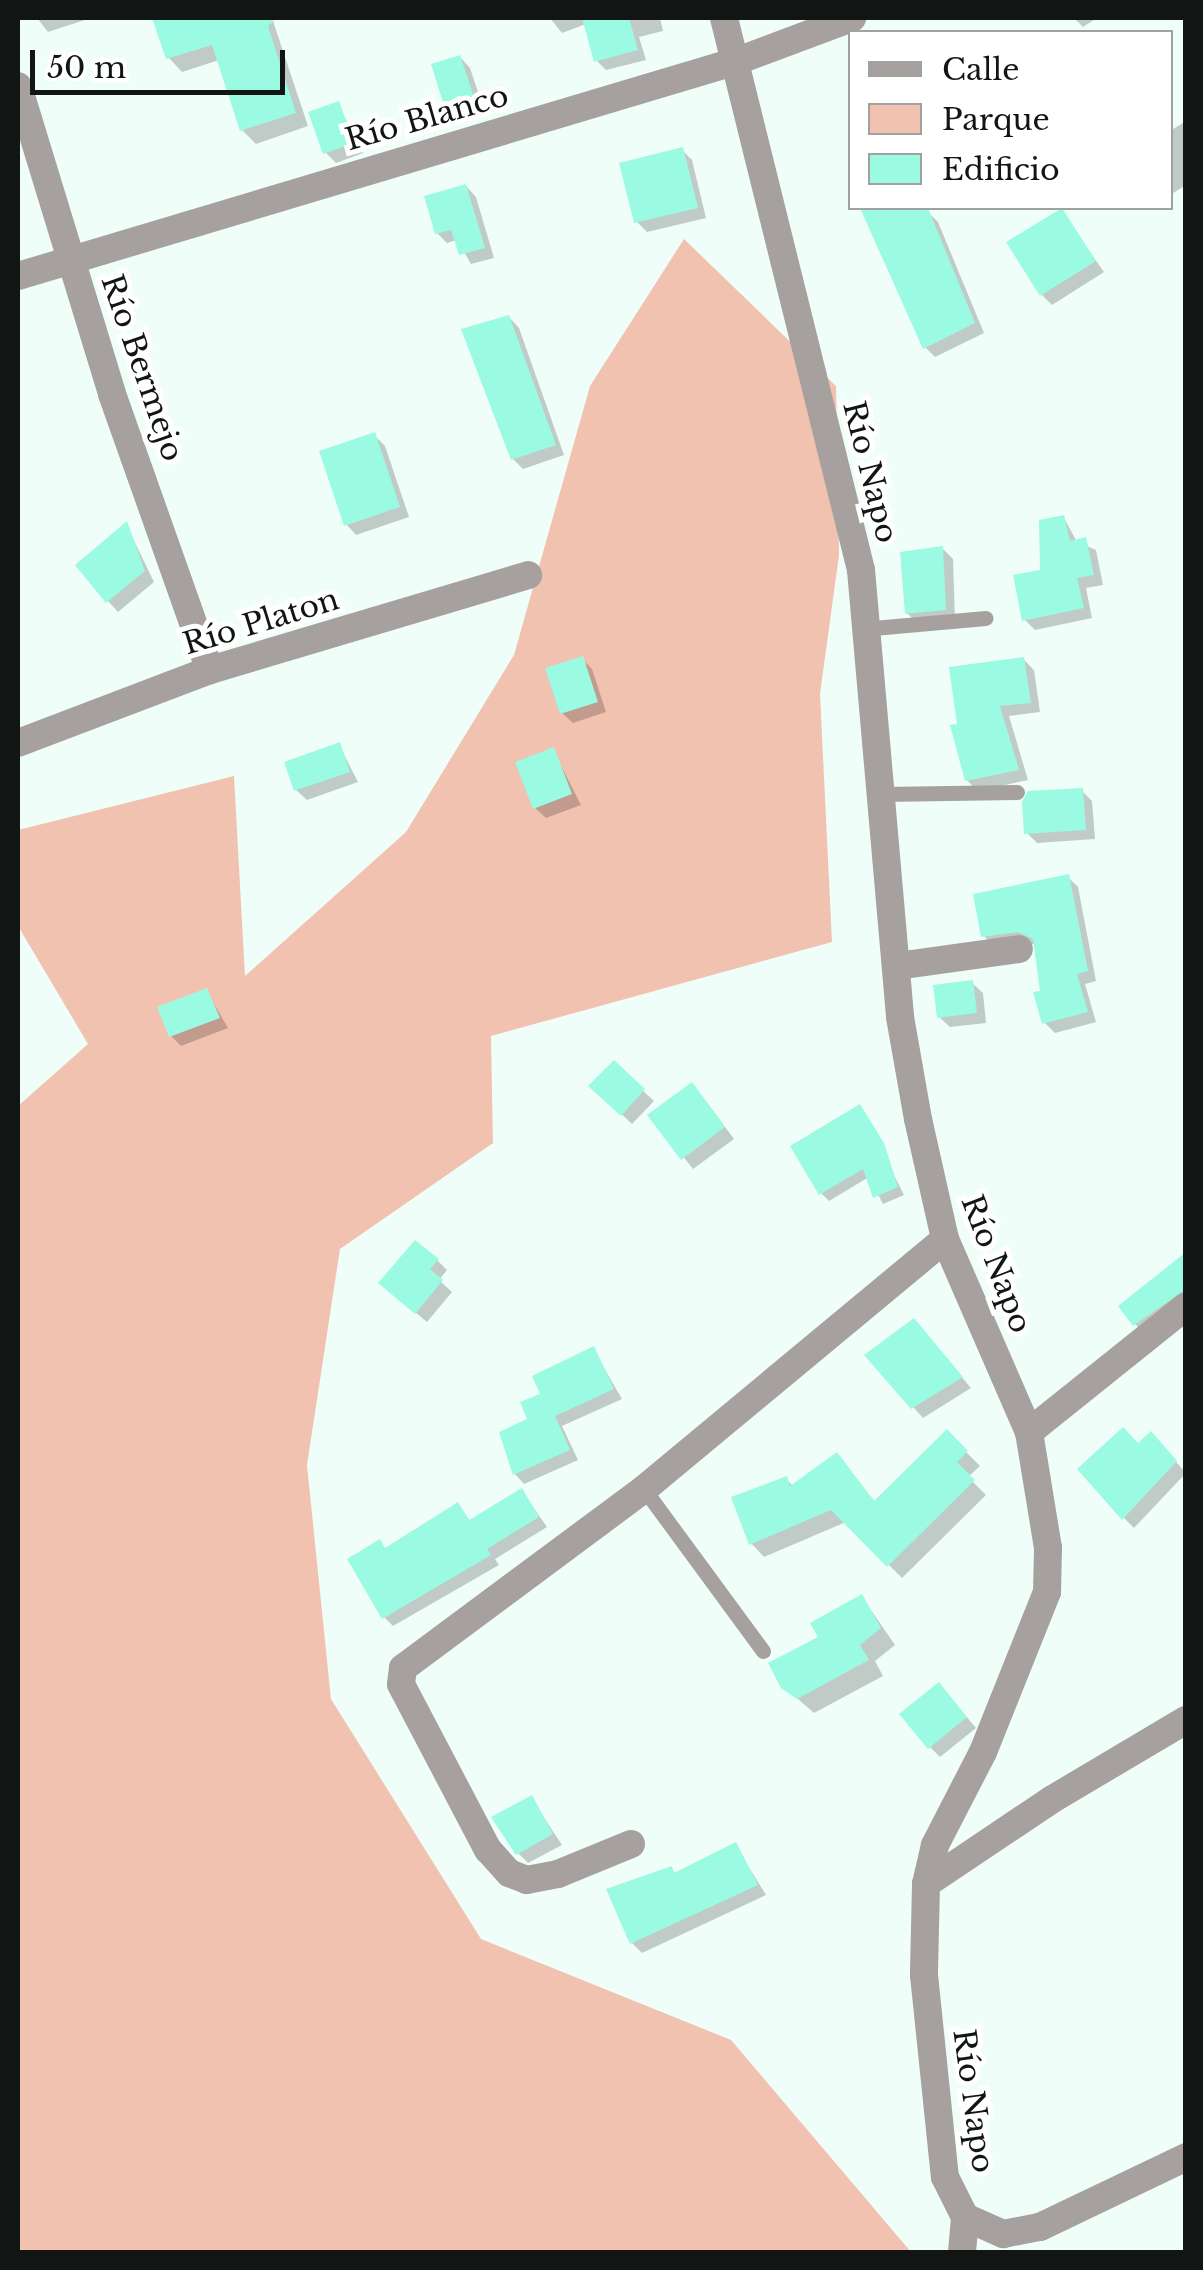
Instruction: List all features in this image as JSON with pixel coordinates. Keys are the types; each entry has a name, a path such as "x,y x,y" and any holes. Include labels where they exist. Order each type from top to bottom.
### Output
{"street":[{"name":"Río Napo","path":"724,18 861,570 862,628 896,966 918,1119 946,1239 1029,1432 1048,1548 1047,1592 983,1752 935,1845 926,1884 924,1976 945,2177 966,2217 1003,2234 1040,2227 1186,2157"},
{"name":"Río Blanco","path":"18,276 70,257 737,61 852,18"},
{"name":"Río Bermejo","path":"18,86 70,257 210,670"},
{"name":"Río Platon","path":"18,744 210,670 528,575"},
{"path":"896,966 1019,949"},
{"path":"631,1844 558,1874 526,1880 508,1873 488,1850 401,1684 413,1655 644,1489 946,1239"},
{"path":"1029,1432 1186,1306"},
{"path":"926,1884 1050,1800 1186,1720"},
{"path":"962,2252 966,2217"}],"lane":[{"path":"862,628 986,618"},
{"path":"881,794 1017,792"},
{"path":"644,1489 763,1650"}],"green space":[{"path":"684,239 836,386 839,555 820,694 832,942 491,1036 493,1143 340,1249 307,1465 331,1699 481,1939 731,2040 911,2252 18,2252 18,1106 88,1044 18,926 18,830 234,776 245,976 406,832 514,655 590,386"}],"building":[{"path":"152,18 277,18 268,26 296,113 240,131 212,45 166,59"},
{"path":"582,18 629,18 638,50 594,62"},
{"path":"460,55 476,103 446,112 431,64"},
{"path":"339,101 354,143 323,154 308,112"},
{"path":"683,147 698,208 634,223 619,163"},
{"path":"466,184 485,248 459,255 451,230 435,234 424,196"},
{"path":"861,210 929,210 975,323 923,349"},
{"path":"1063,210 1096,261 1040,296 1006,242"},
{"path":"509,315 556,445 511,460 461,329"},
{"path":"375,432 400,507 344,526 319,451"},
{"path":"1064,515 1070,541 1086,537 1094,575 1077,578 1084,608 1022,621 1013,575 1040,570 1039,520"},
{"path":"127,521 145,571 106,603 75,565"},
{"path":"943,546 946,610 905,614 900,552"},
{"path":"583,656 598,702 560,714 545,668"},
{"path":"1024,657 1031,703 1000,706 1019,770 965,781 950,725 957,724 949,667"},
{"path":"340,742 350,772 294,791 284,762"},
{"path":"554,747 572,794 533,809 515,762"},
{"path":"1083,788 1086,830 1024,834 1022,802 1028,791"},
{"path":"1069,874 1088,971 1077,974 1088,1012 1042,1024 1033,992 1040,991 1033,939 1018,932 981,937 973,894"},
{"path":"973,980 977,1013 937,1018 933,985"},
{"path":"207,988 220,1018 169,1037 157,1007"},
{"path":"614,1060 645,1089 621,1116 588,1086"},
{"path":"692,1082 725,1127 681,1160 647,1115"},
{"path":"860,1104 884,1143 898,1187 873,1198 863,1169 819,1195 790,1146"},
{"path":"415,1240 439,1259 430,1269 443,1280 415,1314 378,1283"},
{"path":"1186,1252 1186,1289 1133,1326 1118,1306"},
{"path":"914,1318 963,1377 911,1409 864,1355"},
{"path":"594,1346 614,1389 555,1416 570,1450 513,1475 499,1432 527,1419 520,1402 540,1394 532,1376"},
{"path":"1123,1427 1138,1443 1151,1431 1177,1461 1122,1520 1077,1469"},
{"path":"947,1429 968,1451 957,1462 975,1480 887,1567 831,1510 749,1545 731,1497 787,1476 790,1486 837,1452 874,1501"},
{"path":"522,1488 539,1517 487,1549 491,1555 382,1619 347,1559 380,1539 385,1548 458,1502 469,1520"},
{"path":"862,1594 881,1628 860,1645 869,1660 797,1699 781,1688 768,1663 818,1637 810,1623"},
{"path":"939,1682 967,1717 928,1749 899,1714"},
{"path":"532,1795 553,1834 516,1855 491,1817"},
{"path":"736,1842 758,1885 630,1944 606,1889 672,1866 674,1873"}]}
